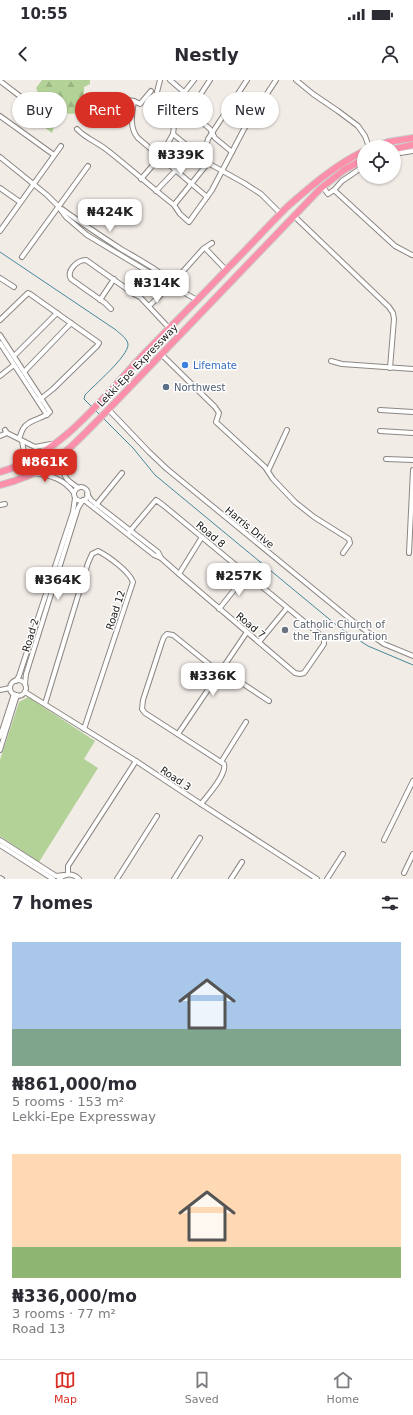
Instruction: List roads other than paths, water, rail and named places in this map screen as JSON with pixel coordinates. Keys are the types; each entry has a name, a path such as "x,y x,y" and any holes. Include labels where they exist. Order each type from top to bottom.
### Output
{"highway":[{"path":"400,140 413,138"},
{"path":"401,148 413,146"},
{"name":"Lekki-Epe Expressway","path":"0,472 30,460 61,440 97,406 142,356 170,329 280,213 338,165 357,155"},
{"name":"Lekki-Epe Expressway","path":"0,485 34,473 48,465 75,443 316,193 344,170 357,163"},
{"path":"310,187 316,193"}],"street":[{"path":"157,92 160,80"},
{"path":"170,80 184,92"},
{"path":"186,92 194,80"},
{"path":"210,80 185,118 203,124 210,129 215,138 232,152"},
{"path":"203,158 208,139 247,80"},
{"path":"77,129 80,133 107,150 174,205 188,222 222,172 244,129 276,80"},
{"path":"296,80 358,126 366,140"},
{"path":"0,81 14,92"},
{"path":"135,102 140,104 150,91"},
{"path":"0,116 54,155"},
{"path":"133,128 138,138 207,196"},
{"path":"141,179 160,157 173,134 174,128"},
{"path":"173,134 208,163 261,194 280,213"},
{"path":"1,229 61,146"},
{"path":"156,191 192,150"},
{"path":"401,153 413,151"},
{"path":"0,157 34,183 58,206 88,228 173,283 176,288"},
{"path":"174,205 208,163"},
{"path":"22,257 88,166"},
{"path":"323,187 328,194 342,181 357,171"},
{"path":"0,188 20,202"},
{"path":"334,190 395,246 412,256"},
{"path":"58,206 66,217 87,235 152,274 169,287 176,288 197,300"},
{"path":"294,216 389,307 393,313 394,319 390,368"},
{"path":"149,306 173,283 205,248 212,243"},
{"path":"116,252 120,248"},
{"path":"205,248 226,270"},
{"path":"112,309 71,279 69,272 78,262 86,260 140,297 170,329"},
{"path":"0,278 14,287"},
{"path":"100,300 114,279"},
{"path":"0,320 28,293 98,341 98,345 41,402"},
{"path":"14,356 57,313"},
{"path":"24,372 71,323"},
{"path":"0,335 41,402"},
{"path":"0,343 14,365 50,412 47,415 33,421 22,430 21,440 24,452 18,464 13,468"},
{"path":"161,354 215,407 218,413 216,422 218,425 268,471 273,479 308,512 348,539 350,543 343,552"},
{"path":"331,361 342,364 413,369"},
{"path":"0,376 14,365"},
{"path":"380,410 413,412"},
{"name":"Harris Drive","path":"106,411 167,469 346,616 384,644 413,656"},
{"path":"268,471 287,430"},
{"path":"0,436 6,432 35,447 50,445 61,440"},
{"path":"380,432 413,432"},
{"path":"34,473 49,475 61,481 74,493 75,498 83,500 87,494 84,488 78,488 67,480 63,465 67,454 75,443"},
{"path":"386,460 413,460"},
{"path":"409,554 413,470"},
{"path":"96,506 122,472"},
{"path":"74,493 78,488"},
{"name":"Road 7","path":"87,494 96,506 140,542 158,552 161,558 179,574 296,673"},
{"name":"Road 2","path":"16,681 73,512 75,498"},
{"name":"Road 7","path":"83,500 96,506"},
{"name":"Road 2","path":"25,684 26,674 78,508 83,500"},
{"name":"Road 8","path":"129,532 156,500 324,638 325,641 304,672 300,674 296,673"},
{"path":"179,574 202,537"},
{"name":"Road 12","path":"45,704 88,563 92,554 98,551 103,553 130,576 132,582 84,729"},
{"path":"173,568 185,563"},
{"path":"219,609 246,575"},
{"path":"259,642 287,608"},
{"path":"178,734 247,632"},
{"path":"201,804 222,776 225,768 224,764 152,718 142,709 143,700 164,637 167,634 173,635 221,672 269,701"},
{"path":"10,688 12,683 16,681 21,681 25,684 25,692 21,695 16,695"},
{"path":"0,690 10,688"},
{"path":"10,688 16,695"},
{"name":"Road 3","path":"25,692 136,761 317,879"},
{"path":"0,737 16,695"},
{"path":"0,750 16,695"},
{"path":"221,762 246,722"},
{"path":"59,879 66,875 68,866 136,761"},
{"path":"384,840 413,781"},
{"path":"117,879 157,816"},
{"path":"174,879 200,838"},
{"path":"0,840 56,876 76,876 79,879"},
{"path":"0,844 53,879"},
{"path":"327,879 343,854"},
{"path":"404,873 413,854"},
{"path":"231,879 242,862"}],"waterway":[{"path":"0,252 116,330 126,340 128,344 123,356 85,395 84,399 92,407"},
{"path":"95,410 100,415"},
{"path":"104,419 133,448 155,475 340,628 368,646 413,665"}],"place":[{"name":"Lifemate","path":"185,365"},
{"name":"Northwest","path":"166,387"},
{"name":"Catholic Church of the Transfiguration","path":"285,630"}]}
